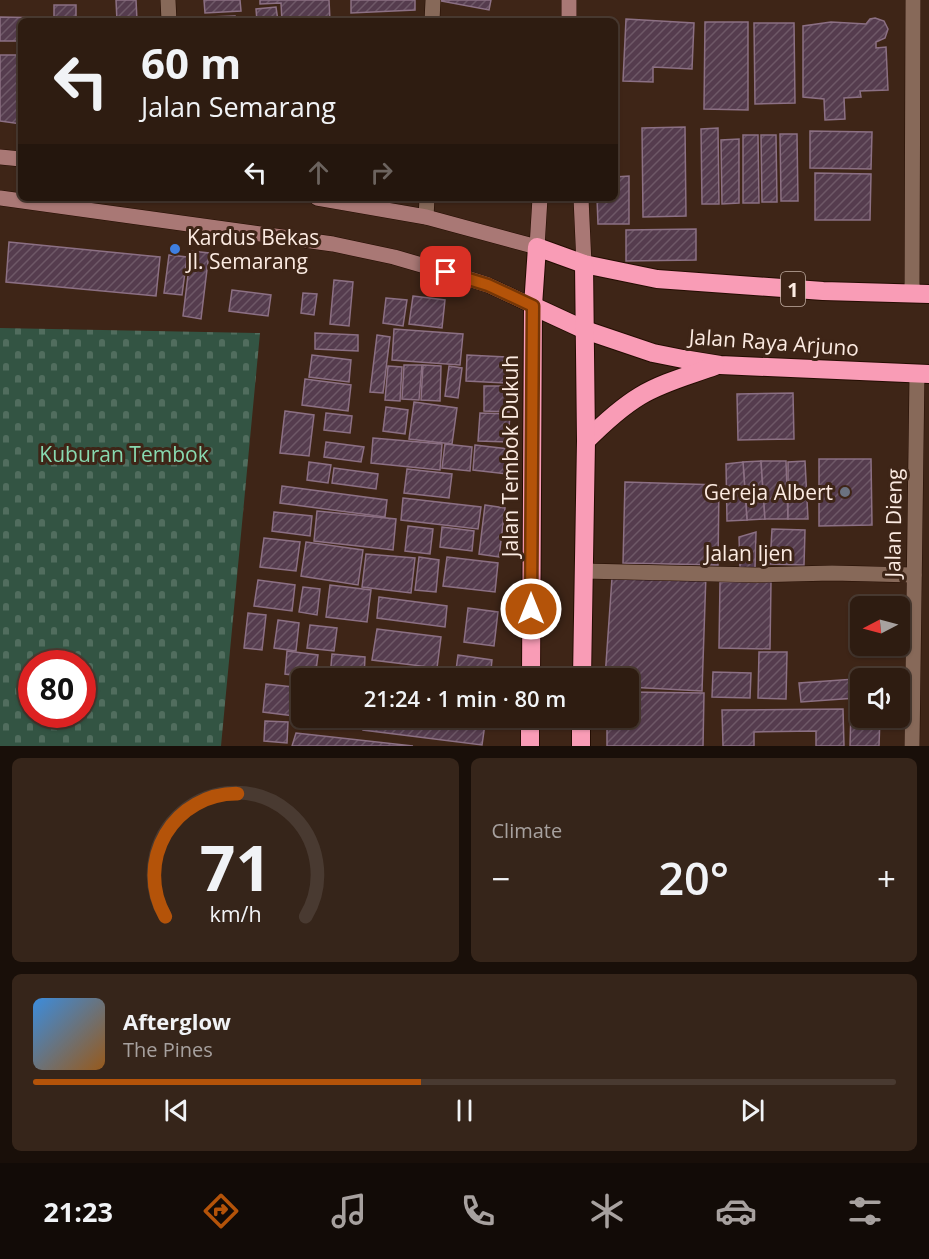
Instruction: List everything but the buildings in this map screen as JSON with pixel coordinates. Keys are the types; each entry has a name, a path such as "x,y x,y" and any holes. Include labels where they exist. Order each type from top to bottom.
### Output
{"highway":[{"name":"1","path":"537,247 584,264 657,279 813,290 920,294"},
{"name":"Jalan Tembok Dukuh","path":"531,668 533,306 537,247"},
{"path":"582,668 586,441 584,264"},
{"name":"Jalan Raya Arjuno","path":"533,306 585,330 653,352 720,365 923,373"},
{"path":"586,441 616,412 642,394 720,365"},
{"path":"530,728 530,746"},
{"path":"580,746 581,728"}],"street":[{"path":"168,0 169,18"},
{"path":"432,18 433,0"},
{"path":"569,0 569,18"},
{"path":"914,0 920,294"},
{"path":"0,156 18,159"},
{"path":"0,198 18,200"},
{"path":"22,201 333,244 394,257 463,277 488,285 533,306"},
{"path":"334,201 426,217 537,247 540,201"},
{"path":"426,217 427,201"},
{"path":"581,201 584,264"},
{"name":"Jalan Dieng","path":"912,746 914,574 923,373"},
{"name":"Jalan Ijen","path":"584,571 757,575 914,574"}],"green space":[{"name":"Kuburan Tembok","path":"0,328 260,333 221,746 0,746"}],"place":[{"name":"Kardus Bekas Jl. Semarang","path":"175,249"},
{"name":"Gereja Albert","path":"845,492"}],"route":[{"path":"446,272 488,285 533,306 531,609"}]}
